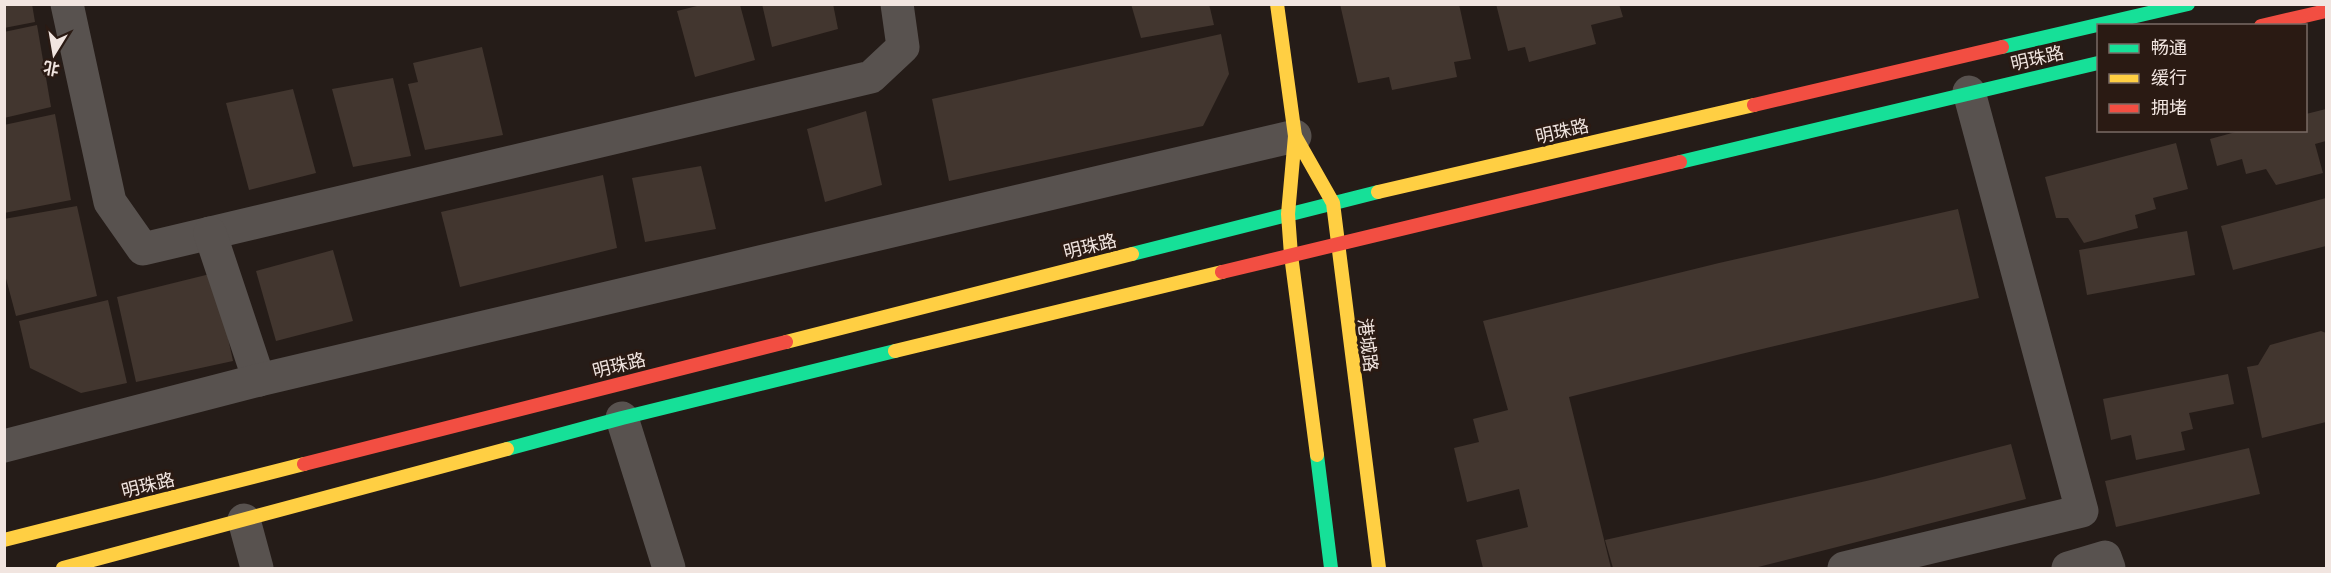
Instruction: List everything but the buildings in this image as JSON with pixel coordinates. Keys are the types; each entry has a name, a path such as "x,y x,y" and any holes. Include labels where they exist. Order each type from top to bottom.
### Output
{"street":[{"path":"66,4 110,202 143,249 871,76 903,47 897,4"},
{"name":"港城路","path":"1277,4 1295,136 1288,214 1291,255 1331,568"},
{"name":"明珠路","path":"2102,24 2188,4"},
{"path":"2270,24 2326,11"},
{"name":"明珠路","path":"4,540 1288,214 2097,25"},
{"name":"明珠路","path":"63,568 622,418 1291,255 2097,63"},
{"path":"1844,568 2082,511 1969,92"},
{"path":"4,446 259,380 1295,136"},
{"name":"港城路","path":"1295,136 1333,203 1379,568"},
{"path":"210,233 259,380"},
{"path":"622,418 669,568"},
{"path":"244,520 257,568"},
{"path":"2068,568 2105,557 2109,568"}],"traffic: fast":[{"path":"2101,24 2188,4"},
{"path":"2002,47 2097,25"},
{"path":"1680,162 2097,63"},
{"path":"1132,254 1378,192"},
{"path":"507,449 622,418 895,351"},
{"path":"1317,455 1331,568"}],"traffic: slow":[{"path":"1277,4 1295,136 1288,214 1291,255 1317,455"},
{"path":"1378,192 1754,105"},
{"path":"1295,136 1333,203 1379,568"},
{"path":"786,342 1132,254"},
{"path":"895,351 1222,272"},
{"path":"63,568 507,449"},
{"path":"4,540 304,464"}],"traffic: jam":[{"path":"2270,24 2326,11"},
{"path":"1754,105 2002,47"},
{"path":"1222,272 1680,162"},
{"path":"304,464 786,342"}]}
